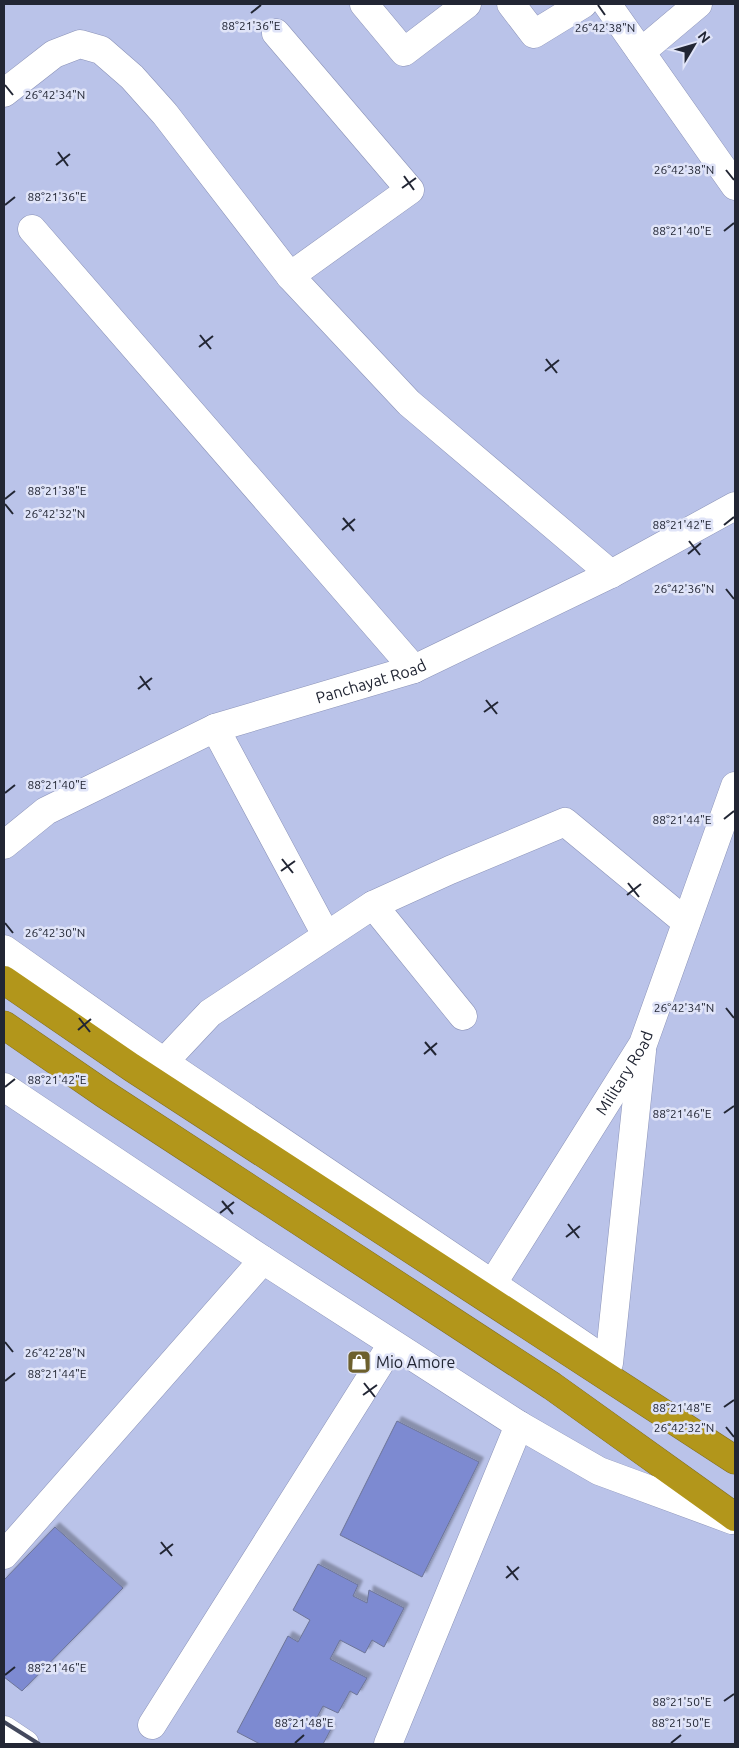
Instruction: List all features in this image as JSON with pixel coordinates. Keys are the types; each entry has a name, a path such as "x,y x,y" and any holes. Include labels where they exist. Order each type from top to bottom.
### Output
{"highway":[{"path":"4,980 139,1072 735,1460"},
{"path":"4,1025 103,1093 552,1386 735,1517"}],"street":[{"path":"364,4 404,52 467,4"},
{"path":"511,4 534,34 583,4"},
{"path":"607,4 735,186"},
{"path":"641,52 698,4"},
{"path":"276,33 410,190 290,276"},
{"path":"4,93 54,54 80,44 101,50 132,77 165,114 290,276 409,403 611,574"},
{"path":"32,229 414,669"},
{"name":"Panchayat Road","path":"4,845 46,811 215,728 414,669 611,574 735,506"},
{"path":"215,728 326,935"},
{"name":"Military Road","path":"493,1283 643,1044 735,786"},
{"path":"164,1062 210,1013 373,905 450,870 565,822 686,922"},
{"path":"373,905 463,1016"},
{"path":"4,949 164,1062 609,1363 735,1456"},
{"path":"609,1363 643,1044"},
{"path":"4,1087 263,1260 519,1425 599,1471 735,1521"},
{"path":"4,1555 263,1260"},
{"path":"152,1725 392,1344"},
{"path":"388,1744 519,1425"},
{"path":"4,1730 26,1744"}],"building":[{"path":"397,1421 479,1462 422,1577 340,1535"},
{"path":"55,1527 123,1588 22,1691 4,1677 4,1580"},
{"path":"318,1564 358,1585 353,1596 367,1603 369,1590 404,1608 384,1647 372,1640 365,1653 340,1640 330,1659 367,1678 357,1695 350,1691 338,1713 323,1706 315,1721 331,1729 323,1744 260,1744 237,1732 288,1636 298,1642 310,1620 293,1610"}],"railway":[{"path":"4,1722 39,1744"}],"place":[{"name":"Mio Amore","path":"359,1362"}]}
